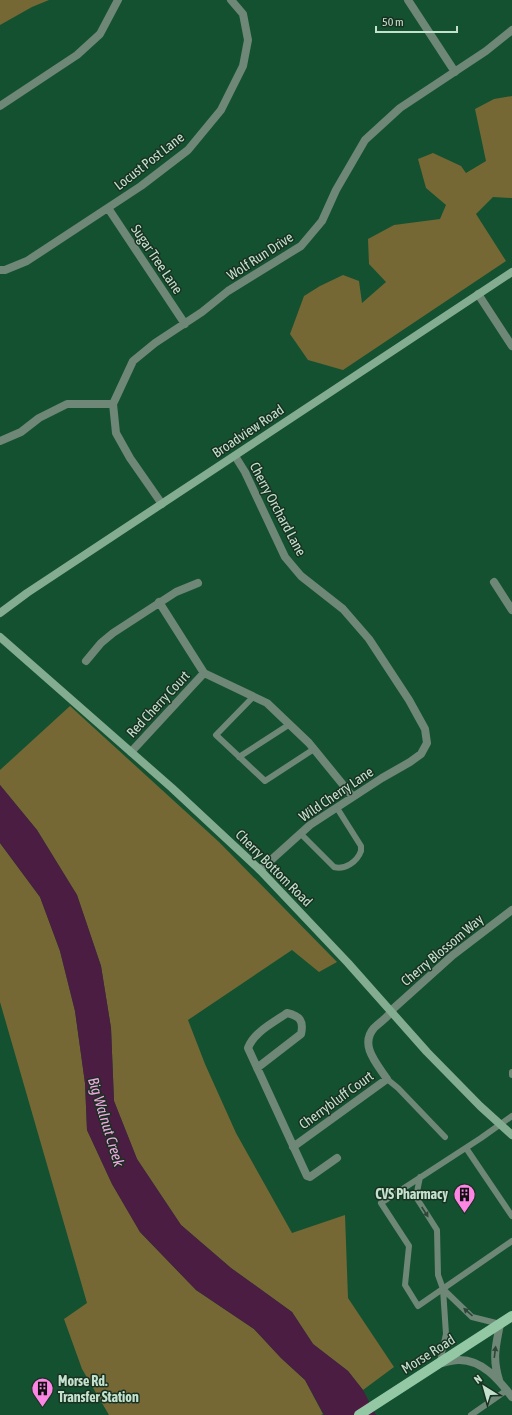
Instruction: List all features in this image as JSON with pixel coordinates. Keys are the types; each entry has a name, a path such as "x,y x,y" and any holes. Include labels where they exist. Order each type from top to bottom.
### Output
{"main road":[{"name":"Broadview Road","path":"0,613 512,272"},
{"name":"Cherry Bottom Road","path":"0,637 172,788 260,870 348,962 427,1052 480,1106 512,1135"},
{"name":"Morse Road","path":"359,1415 512,1316"}],"street":[{"path":"0,106 78,54 100,34 118,0"},
{"name":"Locust Post Lane","path":"0,270 5,270 27,261 141,186 188,150 222,110 243,66 248,40 243,14 231,0"},
{"path":"408,0 455,72"},
{"name":"Wolf Run Drive","path":"113,404 133,360 155,343 185,324 228,291 301,246 322,221 336,190 364,140 400,108 486,51 512,30"},
{"name":"Sugar Tree Lane","path":"108,208 185,324"},
{"path":"478,294 512,346"},
{"path":"0,441 21,432 39,418 67,404 113,404 116,433 130,458 162,504"},
{"name":"Cherry Orchard Lane","path":"235,456 245,472 285,557 301,576 343,609 369,639 409,700 425,729 427,743"},
{"path":"494,582 512,610"},
{"path":"86,661 101,643 112,633 176,592 198,584"},
{"name":"Red Cherry Court","path":"159,602 204,673 267,703 314,749 353,797"},
{"name":"Red Cherry Court","path":"131,752 204,673"},
{"name":"Wild Cherry Lane","path":"260,870 310,825 382,778 410,762 421,754 427,743"},
{"name":"Cherry Blossom Way","path":"392,1012 394,1008 453,955 512,910"},
{"name":"Cherrybluff Court","path":"293,1147 387,1078 368,1048 369,1038 373,1029 392,1012"},
{"name":"Cherrybluff Court","path":"257,1068 301,1034 302,1026 300,1019 294,1015 287,1014 255,1036 250,1041 248,1048 257,1068 293,1147 307,1176 310,1177 337,1158"},
{"path":"499,1380 495,1367 494,1355 500,1324"},
{"path":"440,1363 459,1360 477,1365 490,1372 499,1380 509,1393"}],"lane":[{"path":"253,697 216,735 265,781 314,749"},
{"path":"239,757 290,724"},
{"path":"301,834 334,867 345,867 357,859 362,851 360,846 336,808"},
{"path":"387,1078 445,1137"},
{"path":"512,1116 466,1148 420,1176 381,1203 410,1246 405,1285 418,1306 512,1241"},
{"path":"466,1148 512,1216"},
{"path":"420,1176 416,1197 437,1230 438,1275 443,1289 446,1334 440,1363"},
{"path":"443,1289 472,1317 500,1324"},
{"path":"471,1415 509,1393"}],"shaded area":[{"path":"0,0 49,0 32,7 0,25"},
{"path":"512,96 512,198 493,197 476,214 506,261 343,370 308,360 290,334 304,296 320,286 343,275 359,281 362,303 386,282 369,264 368,239 394,225 440,219 446,205 426,188 418,159 433,153 461,166 466,173 486,161 475,109 494,99"},
{"path":"70,706 219,842 337,962 319,972 292,950 188,1020 205,1064 236,1133 292,1233 345,1215 348,1298 394,1367 363,1390 348,1371 313,1344 292,1312 231,1268 181,1225 137,1159 114,1101 111,1028 101,966 77,895 37,830 0,785 0,770"},
{"path":"0,843 40,897 60,951 75,1011 85,1083 87,1130 112,1184 140,1232 196,1290 254,1329 281,1358 305,1380 323,1414 109,1415 82,1369 64,1319 87,1303 0,1002"}],"water":[{"name":"Big Walnut Creek","path":"0,785 37,830 77,895 101,966 111,1028 114,1101 137,1159 181,1225 231,1268 292,1312 313,1344 348,1371 363,1390 376,1415 324,1415 305,1380 281,1358 254,1329 196,1290 140,1232 112,1184 87,1130 85,1083 75,1011 60,951 40,897 0,843"}],"place":[{"name":"CVS Pharmacy","path":"464,1214"},
{"name":"Morse Rd. Transfer Station","path":"42,1408"}]}
